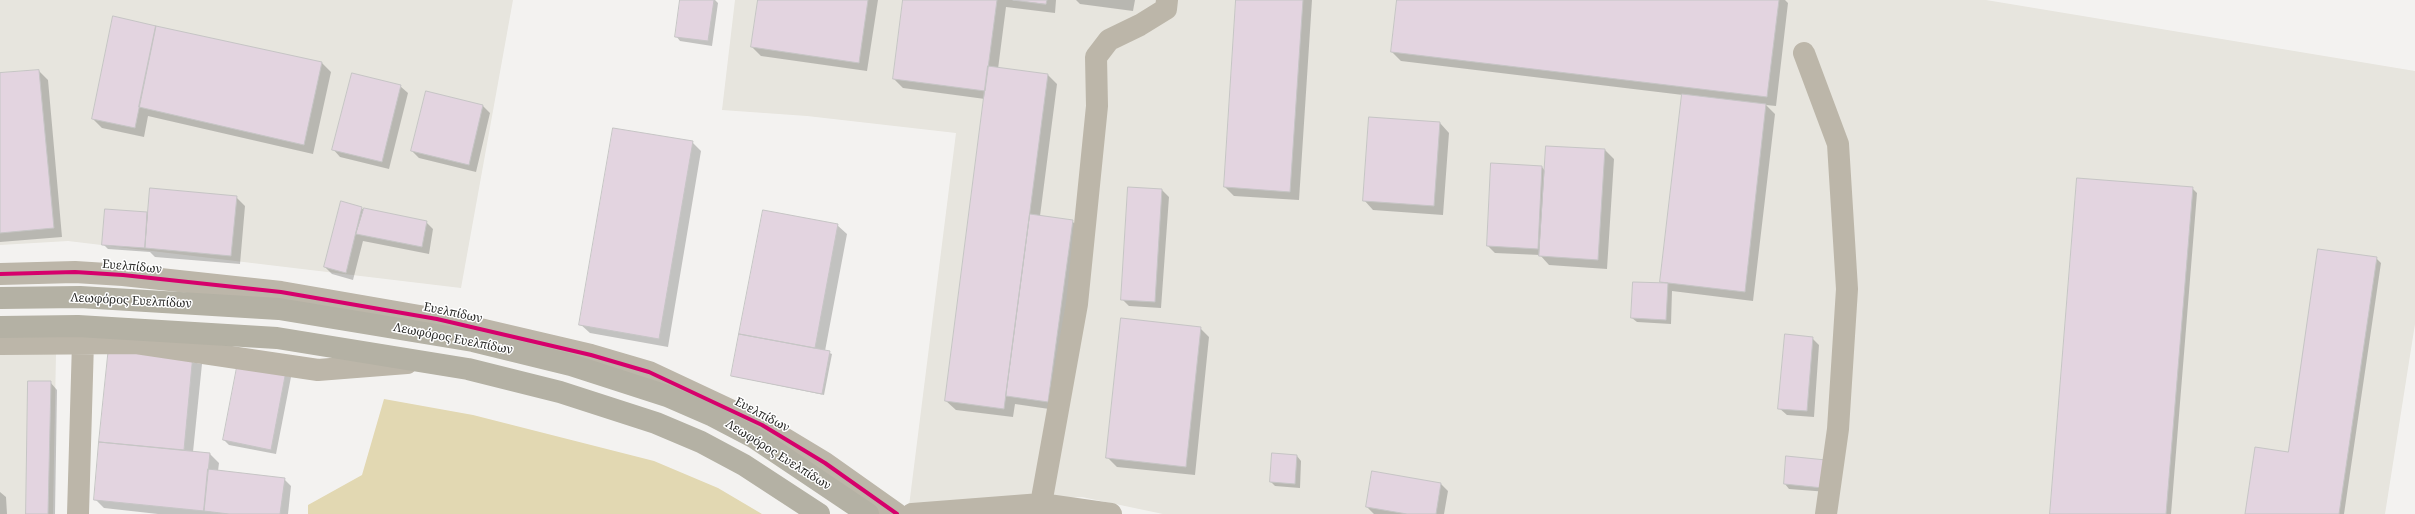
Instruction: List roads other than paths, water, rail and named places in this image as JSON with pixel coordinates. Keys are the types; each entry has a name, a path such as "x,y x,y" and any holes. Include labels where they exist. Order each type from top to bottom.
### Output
{"main road":[{"name":"Λεωφόρος Ευελπίδων","path":"0,298 80,297 279,309 435,327 474,341 571,365 620,380 667,396 713,416 758,431 864,504"},
{"path":"0,327 78,326 277,338 468,369 560,392 656,423 700,442 744,465 819,514"}],"street":[{"path":"1041,504 1077,304 1097,106 1096,56 1109,40 1140,25 1166,9 1167,0"},
{"path":"1804,53 1838,144 1847,289 1838,429 1826,514"},
{"name":"Ευελπίδων","path":"0,274 75,272 139,277 281,292 435,327"},
{"path":"78,514 83,342"},
{"path":"0,344 83,342 136,343 318,370 426,362"},
{"path":"864,504 897,514"},
{"path":"912,514 1041,504 1111,514"}]}
